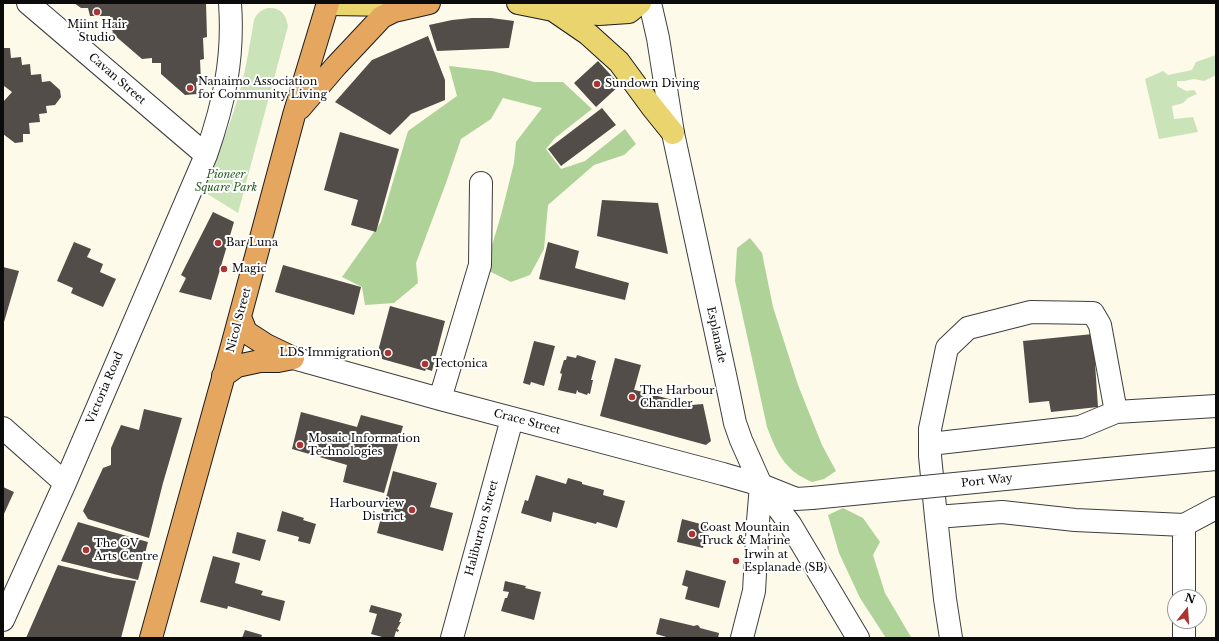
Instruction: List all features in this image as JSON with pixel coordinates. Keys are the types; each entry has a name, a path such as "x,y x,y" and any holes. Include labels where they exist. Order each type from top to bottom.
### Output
{"highway":[{"name":"Nicol Street","path":"151,638 326,3"},
{"path":"294,115 336,66 382,17 394,10 427,3"},
{"path":"240,317 246,332 266,345 292,358"},
{"path":"223,376 237,366 260,361 278,361 292,358"}],"main road":[{"path":"326,3 396,5 427,3"},
{"path":"518,3 553,10 599,14 629,12 640,3"},
{"path":"553,10 588,34 619,62 673,133"}],"street":[{"name":"Cavan Street","path":"28,3 206,155"},
{"name":"Victoria Road","path":"3,620 65,482 206,155 217,124 226,87 230,57 230,3"},
{"name":"Esplanade","path":"650,3 658,38 673,133 735,423 740,440 761,485 790,524 858,638"},
{"path":"440,399 480,265 481,183"},
{"path":"951,638 945,599 930,456 930,429 947,348 968,328 1031,312 1093,313 1100,325 1116,412"},
{"name":"Crace Street","path":"292,358 512,419 761,485"},
{"path":"930,444 1080,427 1116,412 1216,406"},
{"name":"Haliburton Street","path":"452,638 512,419"},
{"path":"3,428 65,482"},
{"name":"Port Way","path":"761,485 796,499 1216,459"},
{"path":"742,638 754,591 761,485"},
{"path":"936,517 1002,512 1075,520 1184,524 1216,508"},
{"path":"1184,524 1184,589"}],"green space":[{"name":"Pioneer Square Park","path":"268,8 276,9 282,12 286,18 288,26 238,213 201,190 224,137 236,104 244,73 254,20 256,15"},
{"path":"1216,55 1216,75 1204,81 1194,79 1177,81 1177,86 1186,91 1194,90 1197,94 1188,98 1183,103 1172,106 1174,119 1193,117 1198,132 1159,139 1145,79 1163,71 1168,75 1192,70 1196,62"},
{"path":"449,66 492,71 534,82 563,82 592,109 555,138 546,149 561,169 585,161 625,129 636,144 624,155 594,165 548,205 544,249 530,275 511,282 485,269 514,163 516,142 542,108 503,98 491,119 461,139 416,263 418,283 394,303 365,305 362,287 342,277 381,222 408,131 457,96"},
{"path":"750,238 762,253 773,307 798,385 822,445 836,471 824,479 812,482 790,469 778,453 767,427 735,281 737,248"},
{"path":"843,508 863,518 880,542 873,555 885,593 911,637 910,638 886,638 860,598 839,553 828,515"}],"building":[{"path":"74,3 206,3 207,37 203,38 204,59 200,60 201,81 196,82 197,94 185,95 161,74 161,63 152,63 152,58 142,59 113,34 110,16 90,16 88,8 81,8"},
{"path":"491,18 514,21 509,48 437,51 429,25 452,20"},
{"path":"428,36 445,80 445,100 411,114 390,135 335,102 372,60"},
{"path":"3,48 10,48 11,58 21,57 22,65 30,64 31,75 41,74 42,82 50,81 60,90 61,97 55,105 46,106 47,113 39,114 40,122 29,123 30,134 23,134 23,142 15,143 3,134 3,102 12,92 4,86 3,88"},
{"name":"Sundown Diving","path":"598,61 620,85 596,107 574,83"},
{"path":"602,108 616,125 561,166 548,149"},
{"path":"340,132 399,149 376,232 351,225 358,200 324,190"},
{"path":"602,200 658,203 668,254 597,236"},
{"path":"213,212 234,222 211,300 179,292 186,278 181,275"},
{"path":"74,242 91,249 87,257 103,264 100,272 116,279 103,307 71,293 73,288 57,281"},
{"path":"548,242 579,251 575,268 629,283 625,300 539,279"},
{"path":"283,265 361,287 354,315 275,292"},
{"path":"3,267 19,271 4,322 3,321"},
{"path":"390,306 445,321 432,371 426,369 425,371 382,359 382,357 377,355"},
{"path":"1093,334 1098,407 1051,412 1049,401 1029,403 1023,341"},
{"path":"534,341 555,346 544,386 531,382 530,385 523,383"},
{"path":"577,355 596,361 591,380 593,380 590,394 588,393 587,395 578,392 577,390 576,394 558,390 562,374 560,373 564,360 566,360 567,356 576,358"},
{"name":"The Harbour Chandler","path":"615,358 641,365 634,390 692,405 703,404 711,441 706,445 600,416"},
{"path":"144,409 182,418 149,538 88,519 83,511 103,468 111,465 111,448 121,425 139,430"},
{"path":"301,412 357,427 361,415 403,426 384,493 343,482 347,465 292,449"},
{"name":"Harbourview District","path":"393,471 437,483 430,507 453,513 443,551 377,533"},
{"path":"536,475 566,484 568,478 582,482 582,484 604,490 603,495 625,501 617,528 597,522 596,524 553,512 551,522 521,513 525,500 528,501"},
{"path":"3,487 14,492 3,516"},
{"path":"282,511 304,518 303,520 316,524 310,544 298,541 299,537 277,531"},
{"name":"Coast Mountain Truck & Marine","path":"682,519 708,526 703,548 677,542"},
{"path":"78,522 148,542 138,580 61,561"},
{"path":"237,532 266,540 260,561 232,553"},
{"path":"213,556 240,563 235,583 263,591 261,595 285,601 280,621 228,606 227,609 200,602"},
{"path":"58,565 113,578 136,581 121,638 26,638"},
{"path":"686,570 726,581 719,608 685,599 688,587 682,585"},
{"path":"505,581 526,586 525,588 541,592 534,620 501,611 505,598 507,598 509,592 503,591"},
{"path":"371,605 401,613 402,615 399,622 401,622 397,629 399,630 398,632 396,631 394,638 386,638 371,634 377,614 369,612"},
{"path":"660,618 694,626 697,625 700,628 719,633 718,638 670,638 656,634"},
{"path":"245,630 262,635 261,638 242,638"}],"place":[{"name":"Miint Hair Studio","path":"97,12"},
{"name":"Sundown Diving","path":"597,84"},
{"name":"Nanaimo Association for Community Living","path":"190,88"},
{"name":"Bar Luna","path":"218,243"},
{"name":"Magic","path":"224,269"},
{"name":"LDS Immigration","path":"388,353"},
{"name":"Tectonica","path":"425,364"},
{"name":"The Harbour Chandler","path":"632,397"},
{"name":"Mosaic Information Technologies","path":"300,445"},
{"name":"Harbourview District","path":"412,510"},
{"name":"Coast Mountain Truck & Marine","path":"692,534"},
{"name":"The OV Arts Centre","path":"86,550"},
{"name":"Irwin at Esplanade (SB)","path":"736,561"}]}
